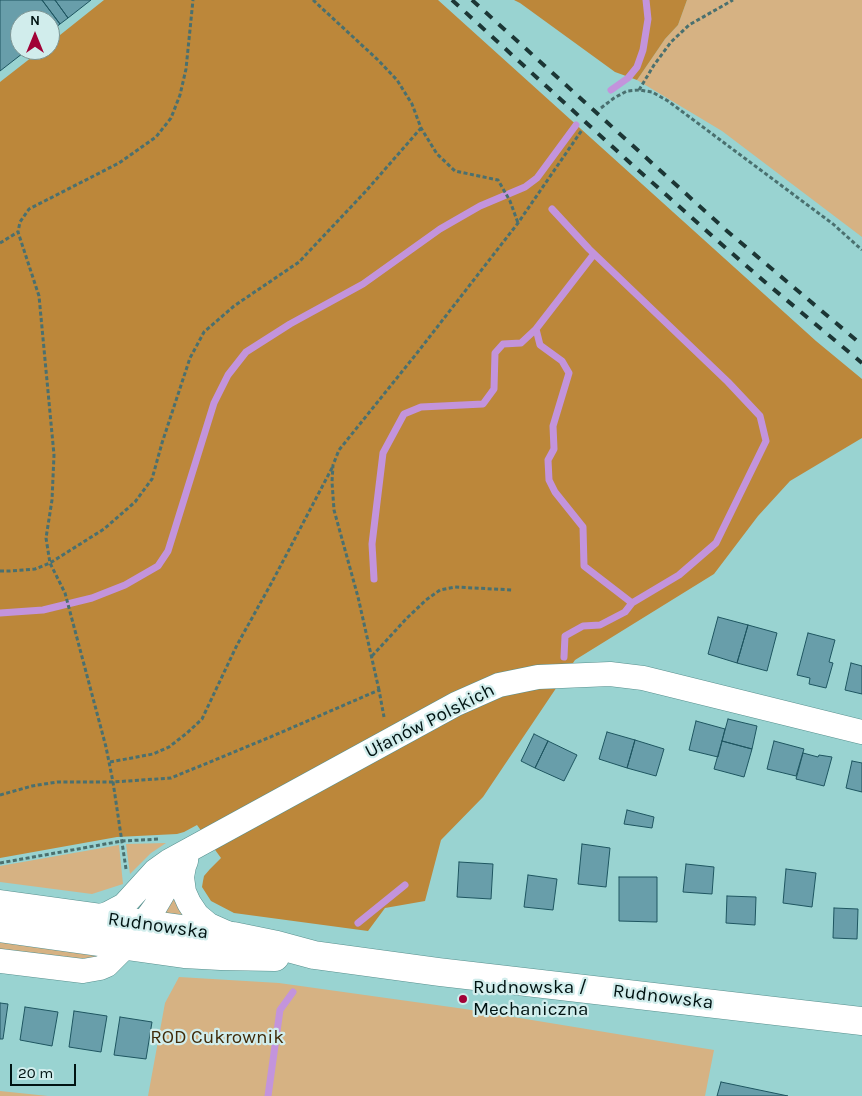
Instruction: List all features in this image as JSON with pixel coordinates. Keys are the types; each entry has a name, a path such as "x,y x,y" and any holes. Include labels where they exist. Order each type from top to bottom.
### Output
{"main road":[{"name":"Rudnowska","path":"0,904 95,918 184,954 264,958 314,955"},
{"name":"Rudnowska","path":"0,928 135,935 233,936 314,955 439,972 862,1021"}],"street":[{"name":"Ułanów Polskich","path":"95,918 107,914 124,904 155,872 169,862 456,704 499,685 538,677 610,674 644,678 862,732"},
{"name":"Ułanów Polskich","path":"0,961 83,971 107,965 135,935 156,907 182,862 194,848"},
{"path":"194,848 184,866 182,877 184,892 197,915 209,925 233,936"}],"path":[{"path":"127,875 110,762 65,593 50,563 46,538 52,500 54,455 39,296 18,232 20,222 29,209 119,163 156,137 171,118 180,95 186,69 193,0"},
{"path":"313,0 397,80 412,104 421,128 436,154 456,171 498,180 510,201 518,223"},
{"path":"639,90 671,42 689,25 733,0"},
{"path":"602,108 614,98 627,91 652,92 668,101 833,224 862,250"},
{"path":"0,571 10,572 35,569 50,563 104,529 135,502 152,479 190,358 204,332 234,306 299,262 366,191 421,128"},
{"path":"110,762 153,754 169,748 202,719 236,645 272,582 339,450 518,223 582,130"},
{"path":"0,243 18,232"},
{"path":"333,465 334,510 358,597 389,740"},
{"path":"372,656 407,618 440,590 455,587 513,590"},
{"path":"0,795 32,786 57,782 114,782 171,778 379,690"},
{"path":"0,863 122,841 165,838"}],"green space":[{"path":"687,0 862,0 862,237 722,131 637,80 665,39 678,25"},
{"path":"166,843 151,853 130,874 126,844"},
{"path":"119,845 123,884 92,894 0,882 0,866"},
{"path":"175,899 185,917 157,919"},
{"path":"0,939 110,953 98,961 0,953"},
{"name":"ROD Cukrownik","path":"179,977 279,983 465,1009 714,1050 705,1096 148,1096 165,1003"},
{"path":"0,1091 48,1096 0,1096"}],"shaded area":[{"path":"104,0 438,0 816,341 862,379 862,438 790,481 758,516 714,574 575,660 483,797 441,840 425,901 385,908 368,931 234,913 211,901 202,887 204,876 221,858 197,825 177,834 117,837 0,858 0,82 28,60 60,60 60,35"},
{"path":"514,0 687,0 678,25 665,39 637,80 615,72"}],"building":[{"path":"0,0 42,0 50,10 10,10 10,60 14,60 0,71"},
{"path":"42,0 55,0 68,18 60,24 60,10 50,10"},
{"path":"55,0 91,0 68,18"},
{"path":"718,617 748,625 737,663 708,654"},
{"path":"748,625 777,633 767,671 737,663"},
{"path":"808,633 835,640 829,662 833,663 826,688 809,684 810,678 797,675"},
{"path":"851,663 862,666 862,694 845,690"},
{"path":"728,719 757,726 752,749 722,741"},
{"path":"696,721 725,729 718,757 689,750"},
{"path":"607,732 635,740 627,768 599,759"},
{"path":"534,734 548,741 535,768 521,761"},
{"path":"635,740 664,749 656,776 627,768"},
{"path":"548,741 577,755 564,781 535,768"},
{"path":"722,741 752,749 744,777 714,769"},
{"path":"774,741 804,749 796,776 767,769"},
{"path":"803,753 818,757 819,755 832,757 824,786 796,779"},
{"path":"852,761 862,763 862,792 846,788"},
{"path":"627,810 654,817 652,828 624,824"},
{"path":"582,844 610,848 606,887 578,884"},
{"path":"459,862 493,864 491,899 457,897"},
{"path":"686,864 714,867 712,894 683,892"},
{"path":"786,869 816,873 812,907 783,903"},
{"path":"528,875 557,879 553,910 524,907"},
{"path":"619,877 657,877 657,922 619,921"},
{"path":"727,896 756,897 755,925 726,923"},
{"path":"834,908 858,909 857,939 833,938"},
{"path":"0,1003 8,1004 3,1039 0,1039"},
{"path":"25,1007 58,1012 52,1046 20,1040"},
{"path":"74,1011 107,1016 101,1052 69,1047"},
{"path":"120,1017 152,1022 146,1059 114,1055"},
{"path":"721,1082 788,1096 717,1096"}],"waterway":[{"path":"611,90 628,78 637,67 643,50 648,19 646,0"},
{"path":"0,613 43,610 92,598 125,585 158,566 168,551 214,403 228,375 246,352 290,324 363,284 440,229 480,206 525,187 537,178 576,125"},
{"path":"552,209 589,249 728,382 760,416 766,441 716,543 679,575 632,603 625,612 600,625 583,626 565,636 564,657"},
{"path":"594,254 536,329 540,345 562,361 569,373 553,426 554,449 548,460 549,480 555,492 583,527 584,566 632,603"},
{"path":"374,579 372,544 383,453 404,414 421,407 483,404 494,389 495,353 503,344 521,343 536,329"},
{"path":"358,923 405,885"},
{"path":"268,1096 280,1010 293,992"}],"railway":[{"path":"452,0 719,242 862,363"},
{"path":"472,0 727,231 862,345"}],"place":[{"name":"Rudnowska / Mechaniczna","path":"463,999"}]}
